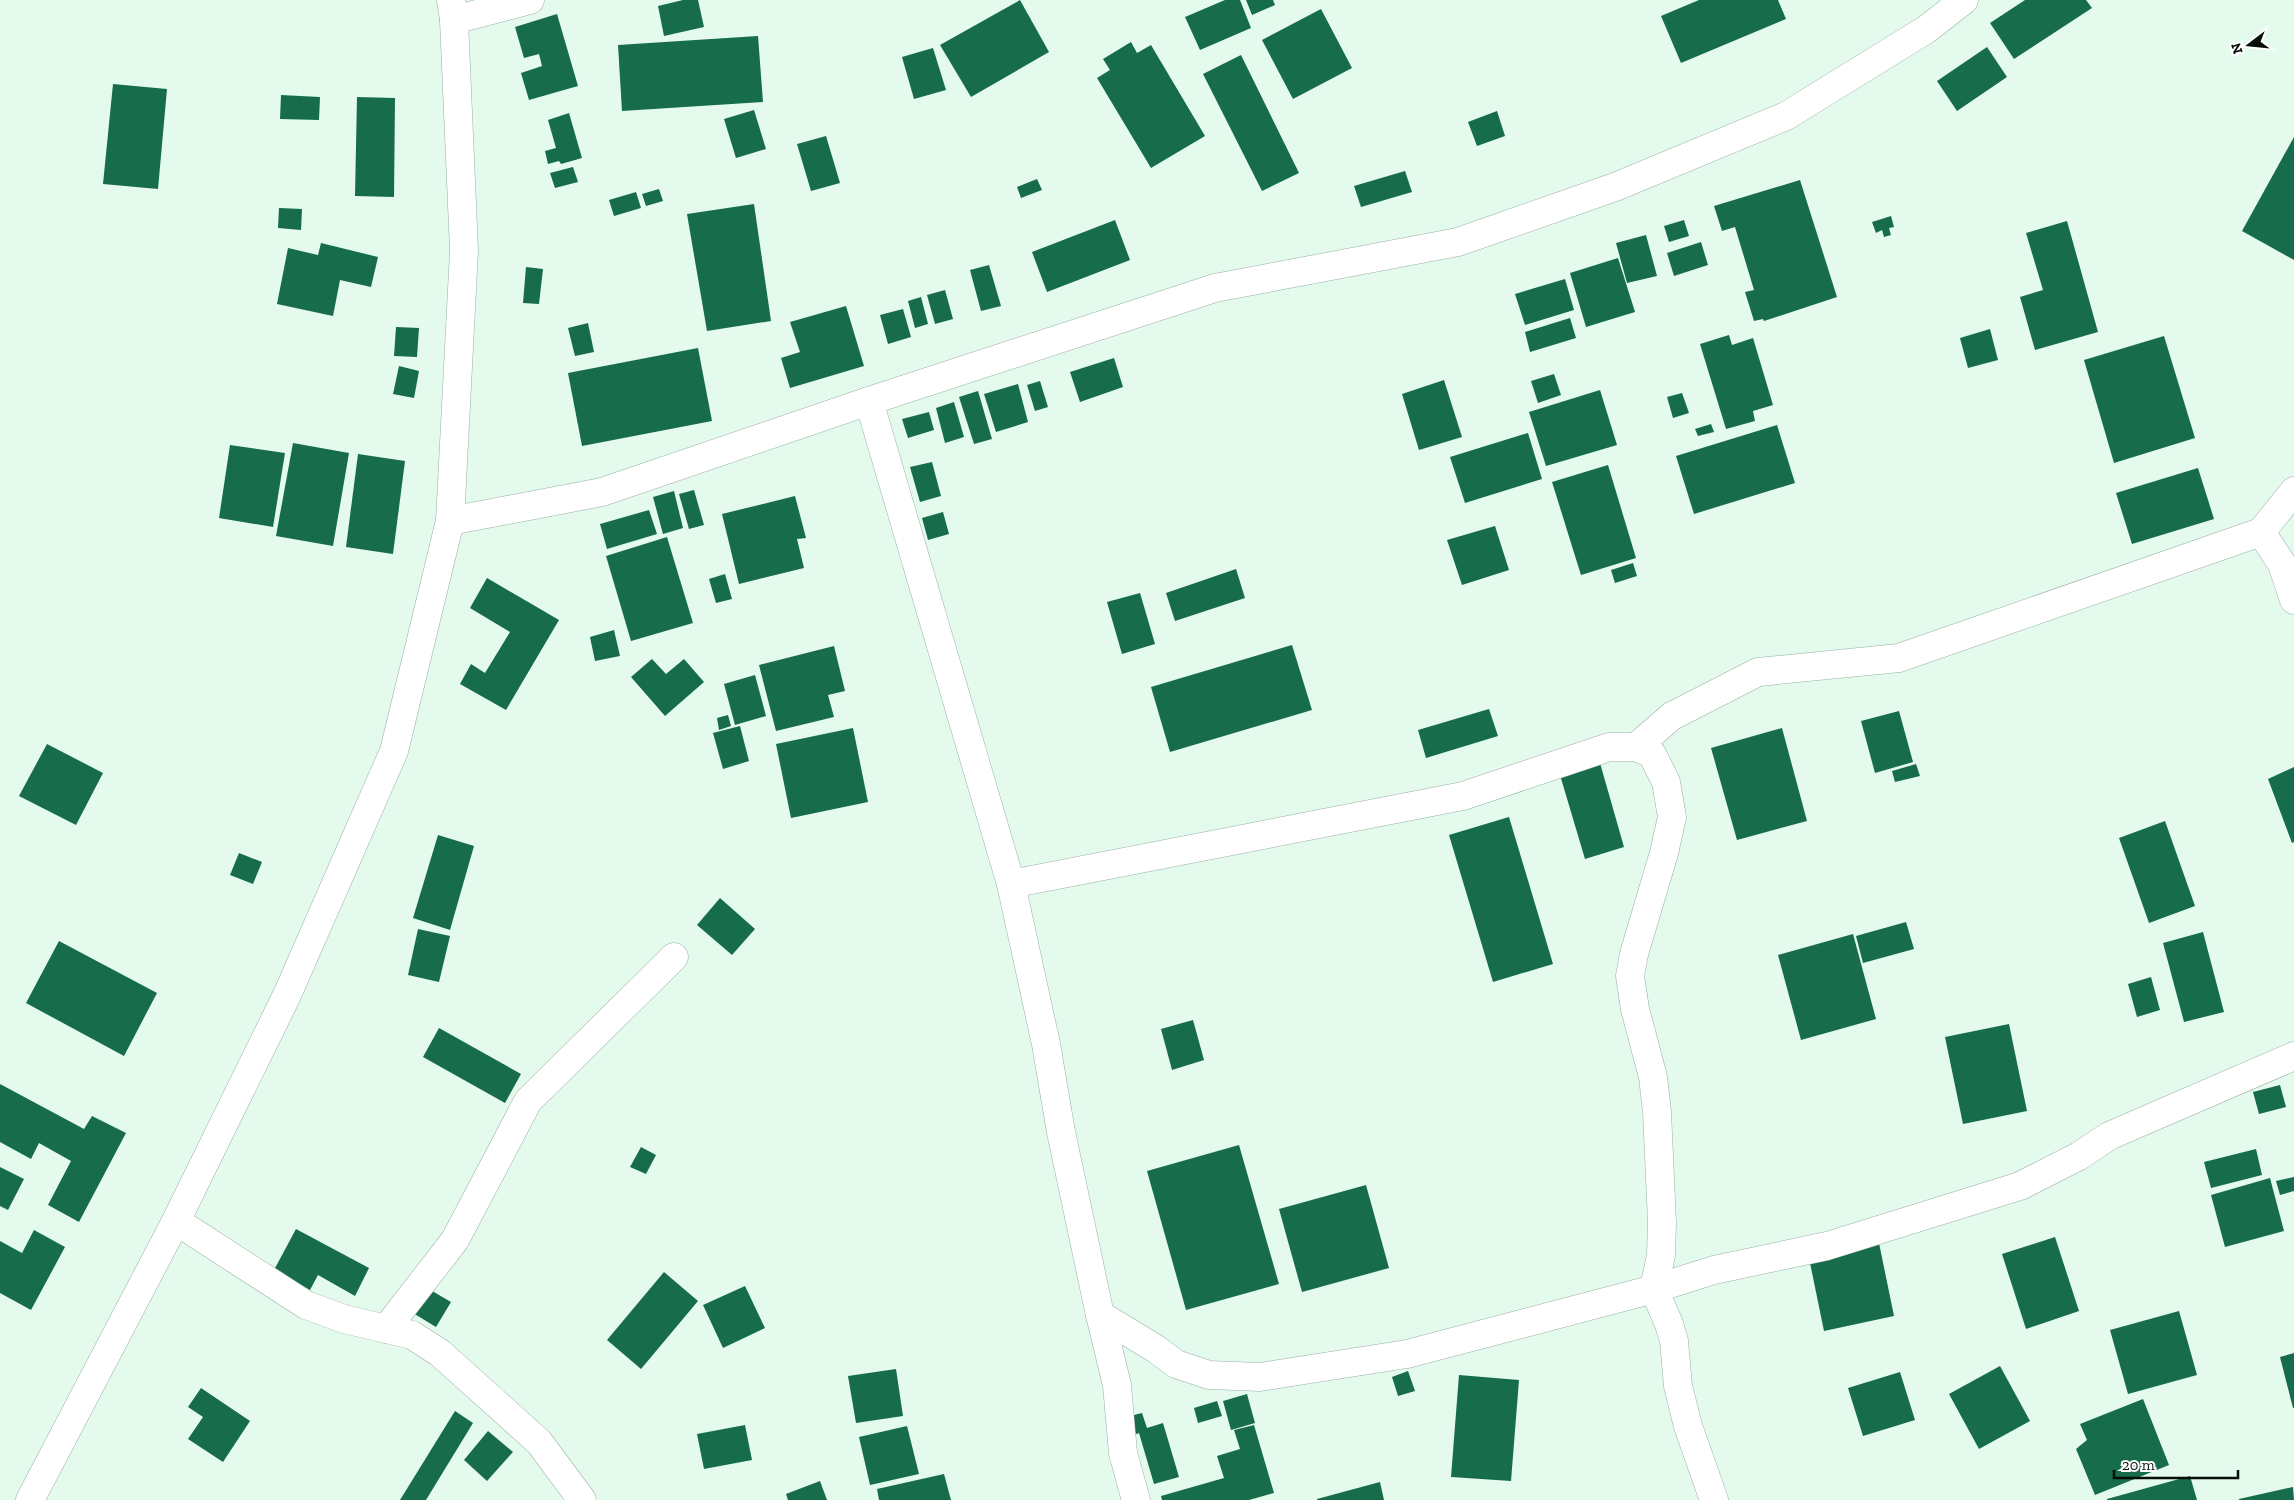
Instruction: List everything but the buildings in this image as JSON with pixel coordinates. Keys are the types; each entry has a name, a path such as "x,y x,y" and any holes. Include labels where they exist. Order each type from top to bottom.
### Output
{"street":[{"path":"30,1500 176,1220 287,995 394,750 450,521 464,252 452,10 530,0"},
{"path":"450,521 602,492 869,401 1215,288 1458,242 1615,187 1786,116 1927,29 1964,0"},
{"path":"869,401 1011,884 1100,1315 1117,1385 1123,1453 1136,1500"},
{"path":"1636,746 1672,716 1758,672 1899,658 2261,532 2294,491"},
{"path":"2261,532 2282,564 2294,600"},
{"path":"1011,884 1463,796 1609,747 1636,746 1652,754 1666,782 1672,817 1664,853 1634,954 1630,976 1634,1009 1653,1077 1657,1112 1662,1222 1661,1255 1654,1289 1669,1324 1674,1342 1678,1386 1688,1426 1714,1500"},
{"path":"386,1329 455,1240 528,1101 674,957"},
{"path":"1100,1315 1156,1349 1176,1364 1209,1375 1260,1378 1407,1354 1654,1289 1714,1270 1827,1246 2020,1186 2079,1156 2109,1136 2294,1056"},
{"path":"176,1220 306,1305 344,1319 412,1335 440,1353 539,1442 582,1500"}]}
